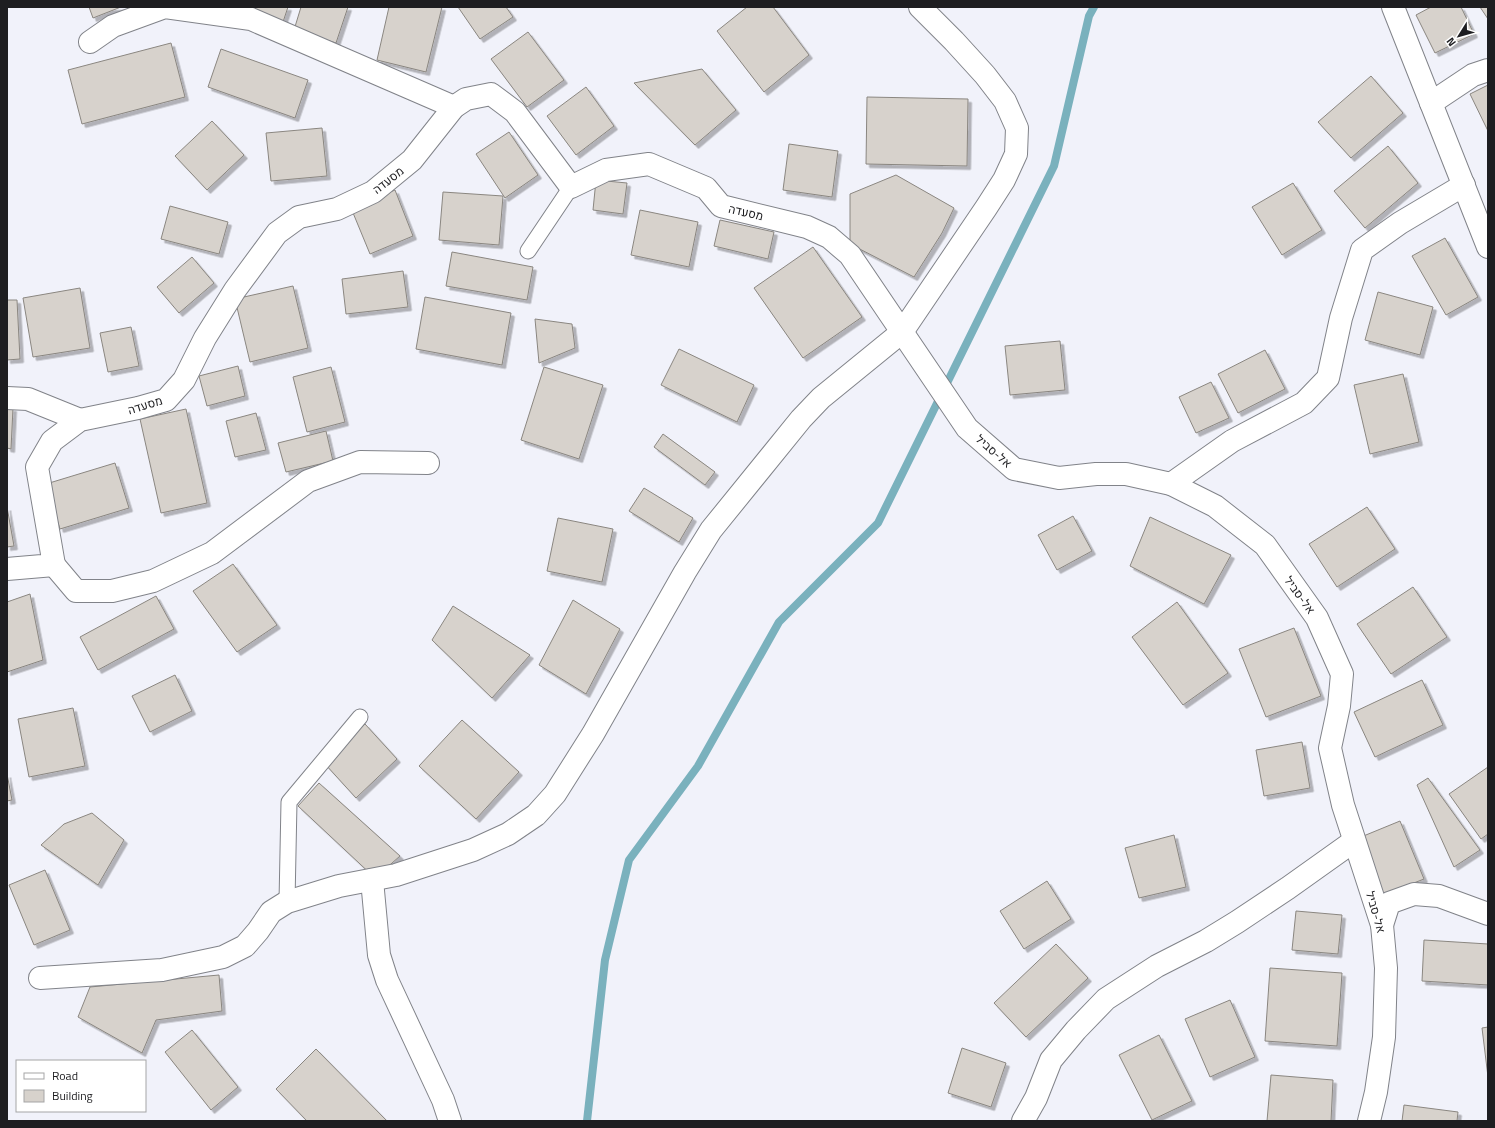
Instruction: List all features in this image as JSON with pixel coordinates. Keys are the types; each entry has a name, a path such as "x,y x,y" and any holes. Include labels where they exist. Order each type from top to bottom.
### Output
{"street":[{"path":"90,42 113,26 166,7 251,19 454,107"},
{"path":"40,978 162,970 223,957 245,946 258,931 271,912 287,902 339,886 396,875 473,850 508,834 536,815 555,794 593,734 685,572 711,530 801,418 821,398 902,332 1004,180 1016,154 1017,128 1005,101 980,70 920,7"},
{"path":"1393,7 1488,247"},
{"path":"1431,103 1473,75 1488,70"},
{"name":"מסעדה","path":"54,565 37,467 52,441 80,420 138,408 166,400 184,380 205,338 236,290 277,233 299,216 337,209 373,192 412,160 454,107 466,99 492,94 515,112 571,187 606,170 649,164 706,188 721,206 807,228 829,237 850,254 883,301"},
{"path":"1171,484 1232,441 1304,403 1328,378 1341,318 1362,250 1400,223 1464,185"},
{"name":"אל-סביל","path":"883,301 902,332 967,428 1014,469 1059,478 1096,474 1126,474 1171,484 1216,506 1265,545 1317,618 1342,674 1339,706 1330,748 1343,805 1382,925 1386,968 1384,1037 1376,1092 1369,1121"},
{"path":"7,398 28,399 80,420"},
{"path":"7,569 54,565 76,591 112,591 153,581 212,553 308,481 360,462 428,463"},
{"path":"1023,1121 1036,1098 1051,1060 1076,1030 1106,999 1157,966 1206,941 1236,922 1288,888 1354,841"},
{"path":"372,880 379,955 387,980 443,1100 450,1121"},
{"path":"1382,925 1389,903 1414,894 1439,896 1488,914"}],"lane":[{"path":"528,251 571,187"},
{"path":"287,902 289,802 360,717"}],"building":[{"path":"89,7 121,7 93,18"},
{"path":"241,7 288,7 283,22"},
{"path":"301,7 348,7 336,43 294,30"},
{"path":"389,7 442,7 426,72 377,60"},
{"path":"458,7 506,7 513,17 480,39"},
{"path":"747,7 773,7 809,55 764,92 717,31"},
{"path":"1431,7 1461,7 1474,34 1435,53 1416,15"},
{"path":"1480,7 1488,7 1488,19"},
{"path":"528,32 564,80 527,107 491,59"},
{"path":"171,43 185,97 82,124 68,70"},
{"path":"221,49 308,80 295,118 208,87"},
{"path":"702,69 736,110 695,145 634,83"},
{"path":"1371,76 1403,113 1351,158 1318,122"},
{"path":"1488,85 1488,131 1470,94"},
{"path":"586,87 614,126 576,155 547,116"},
{"path":"867,97 968,99 967,166 866,164"},
{"path":"212,121 244,155 207,190 175,156"},
{"path":"322,128 327,176 271,181 266,133"},
{"path":"509,132 538,175 505,198 476,154"},
{"path":"789,144 838,151 832,197 783,190"},
{"path":"1388,146 1418,183 1365,228 1334,191"},
{"path":"896,175 954,208 942,233 914,277 850,244 850,194"},
{"path":"596,180 627,183 623,214 593,210"},
{"path":"1293,183 1322,230 1282,255 1252,207"},
{"path":"395,190 413,236 370,254 351,208"},
{"path":"443,192 503,196 499,245 439,240"},
{"path":"170,206 228,222 219,254 161,239"},
{"path":"640,210 698,222 689,267 631,255"},
{"path":"720,220 774,232 768,259 714,246"},
{"path":"1445,238 1478,297 1446,315 1412,256"},
{"path":"813,247 862,317 803,358 754,288"},
{"path":"452,252 533,267 527,300 446,286"},
{"path":"192,257 214,283 179,313 157,287"},
{"path":"403,271 408,307 346,314 342,279"},
{"path":"293,286 308,348 250,362 235,299"},
{"path":"80,288 90,348 33,357 23,298"},
{"path":"1378,292 1433,307 1420,355 1365,340"},
{"path":"425,297 511,313 502,365 416,349"},
{"path":"7,300 17,300 20,359 7,360"},
{"path":"535,319 572,324 575,348 539,363"},
{"path":"131,327 139,366 108,372 100,333"},
{"path":"1060,341 1065,390 1010,395 1005,346"},
{"path":"679,349 754,385 737,422 661,385"},
{"path":"1265,350 1285,389 1238,413 1218,374"},
{"path":"238,366 245,396 207,406 199,376"},
{"path":"331,367 345,422 307,432 293,377"},
{"path":"544,367 603,385 579,459 521,440"},
{"path":"1403,374 1419,442 1370,454 1354,385"},
{"path":"1211,382 1229,418 1196,433 1179,397"},
{"path":"7,408 13,408 11,449 7,448"},
{"path":"186,409 207,503 161,513 140,419"},
{"path":"256,413 266,450 235,457 226,421"},
{"path":"326,431 333,461 286,472 278,443"},
{"path":"663,434 715,472 705,485 654,447"},
{"path":"115,463 129,508 60,529 46,484"},
{"path":"644,488 693,518 679,542 629,511"},
{"path":"7,507 14,546 7,547"},
{"path":"1367,507 1395,549 1337,587 1309,544"},
{"path":"1073,516 1092,551 1057,570 1038,535"},
{"path":"1150,517 1231,555 1204,604 1130,566"},
{"path":"558,518 613,529 602,582 547,571"},
{"path":"233,564 277,625 237,652 193,591"},
{"path":"1413,587 1447,637 1391,674 1357,624"},
{"path":"30,594 43,660 7,672 7,602"},
{"path":"156,596 174,629 98,670 80,637"},
{"path":"573,600 620,629 586,694 539,665"},
{"path":"1177,602 1228,673 1183,705 1132,637"},
{"path":"453,606 530,655 492,698 432,640"},
{"path":"1294,628 1321,696 1266,717 1239,649"},
{"path":"175,675 192,711 150,732 132,696"},
{"path":"1422,680 1443,725 1375,757 1354,712"},
{"path":"73,708 85,766 29,777 18,719"},
{"path":"462,720 519,772 476,819 419,766"},
{"path":"365,724 397,759 356,798 325,764"},
{"path":"1302,742 1310,788 1264,796 1256,750"},
{"path":"1488,767 1488,834 1481,839 1449,794"},
{"path":"7,774 12,800 7,801"},
{"path":"1428,778 1480,850 1454,867 1417,785"},
{"path":"319,783 400,856 375,878 298,806"},
{"path":"92,813 124,840 98,885 41,845 64,824"},
{"path":"1400,821 1424,879 1383,895 1361,837"},
{"path":"1174,835 1186,887 1139,898 1125,848"},
{"path":"45,870 70,930 34,945 9,885"},
{"path":"1047,881 1071,919 1024,949 1000,911"},
{"path":"1296,911 1342,915 1338,954 1292,950"},
{"path":"1424,940 1488,944 1488,985 1422,981"},
{"path":"1056,944 1088,978 1026,1037 994,1003"},
{"path":"1270,968 1342,973 1337,1046 1265,1041"},
{"path":"219,975 222,1011 156,1020 142,1053 78,1017 90,987"},
{"path":"1230,1000 1255,1057 1210,1077 1185,1019"},
{"path":"1488,1027 1488,1077 1482,1028"},
{"path":"192,1030 238,1087 211,1110 165,1052"},
{"path":"1159,1035 1192,1101 1152,1120 1119,1055"},
{"path":"962,1048 1006,1063 991,1107 948,1093"},
{"path":"316,1049 387,1121 307,1121 276,1089"},
{"path":"1271,1075 1333,1080 1331,1121 1267,1121"},
{"path":"1404,1105 1458,1112 1457,1121 1402,1121"}],"waterway":[{"path":"587,1121 605,960 629,860 698,766 779,622 878,523 1054,166 1089,16 1094,7"}]}
